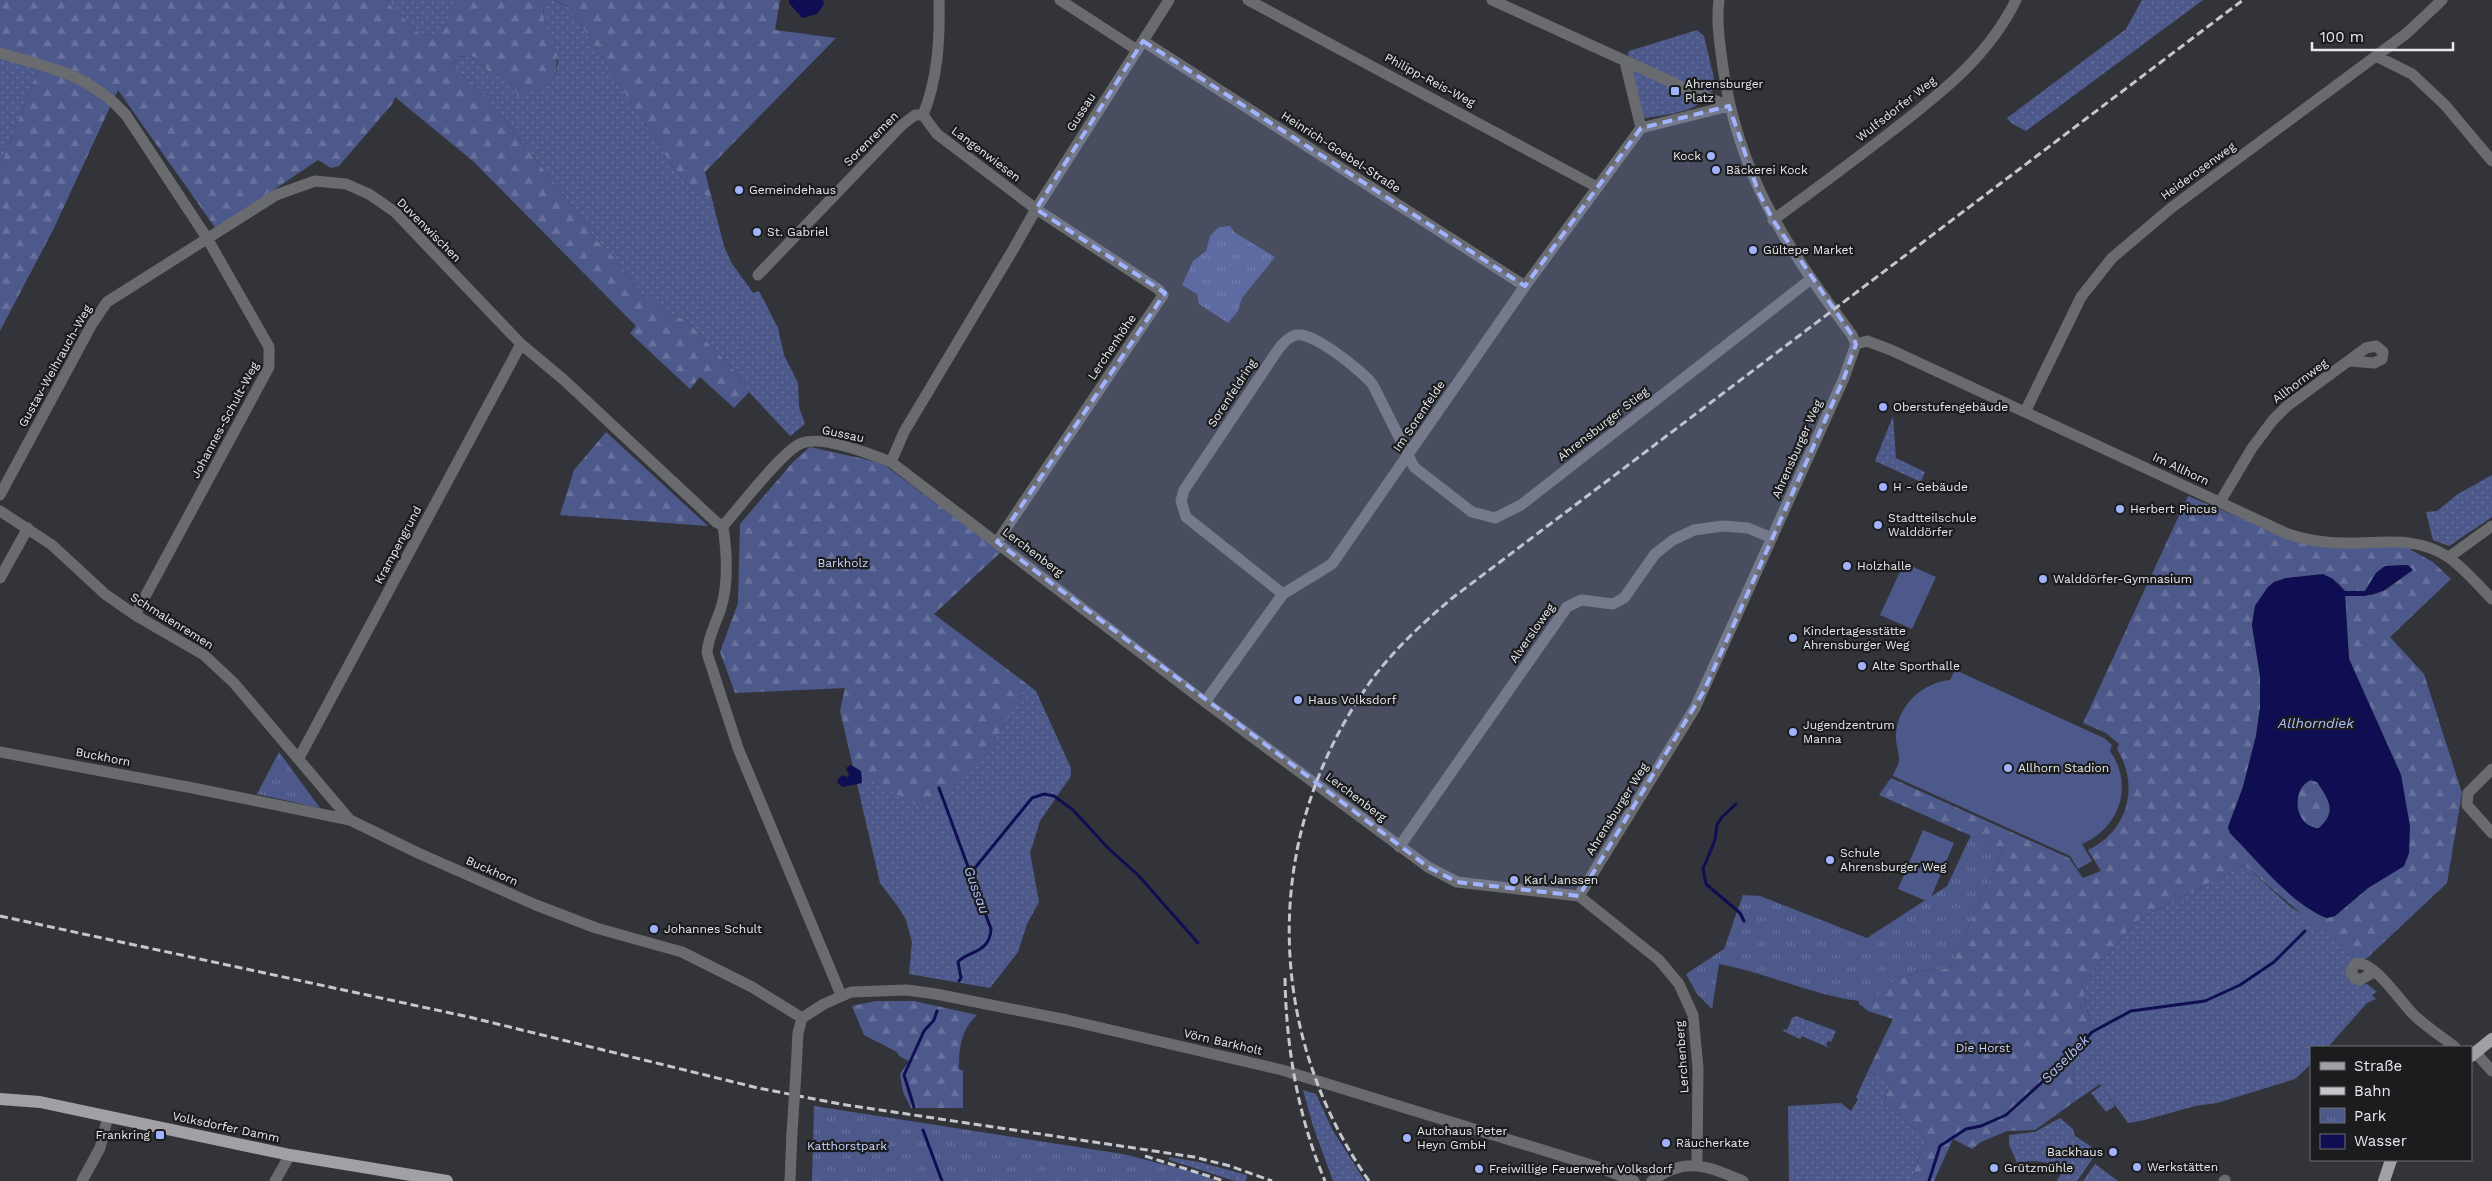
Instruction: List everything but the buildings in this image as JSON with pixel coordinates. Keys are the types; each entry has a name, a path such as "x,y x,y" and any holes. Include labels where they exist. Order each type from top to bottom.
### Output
{"main road":[{"path":"2473,1054 2492,1039"},
{"name":"Volksdorfer Damm","path":"0,1099 40,1102 290,1155 447,1181"},
{"path":"2384,1181 2392,1161"}],"street":[{"path":"924,115 932,95 938,53 939,0"},
{"name":"Heinrich-Goebel-Straße","path":"1060,0 1140,46 1524,286"},
{"name":"Gussau","path":"724,526 776,465 801,443 816,441 870,454 890,462 904,432 1036,209 1169,0"},
{"name":"Philipp-Reis-Weg","path":"1248,0 1597,187"},
{"path":"1492,0 1625,62 1729,106"},
{"path":"1719,0 1717,19 1729,106 1758,191 1773,220 1811,279 1852,335 1856,344"},
{"name":"Wulfsdorfer Weg","path":"1773,220 1933,100 1966,71 2000,28 2016,0"},
{"name":"Heiderosenweg","path":"2025,412 2081,297 2112,258 2171,208 2408,33 2442,0"},
{"path":"0,53 86,81 110,96 126,115 207,238"},
{"path":"2376,56 2412,74 2444,105 2492,161"},
{"path":"1625,62 1641,128 1729,106"},
{"name":"Sorenremen","path":"758,275 902,125 915,115 924,115"},
{"name":"Langenwiesen","path":"924,115 937,134 1036,209"},
{"name":"Im Sorenfelde","path":"1206,702 1283,594 1332,564 1408,457 1524,286 1641,128"},
{"name":"Duvenwischen","path":"207,238 276,195 315,181 346,184 369,194 395,212 521,344 564,380 716,522 724,526"},
{"name":"Lerchenhöhe","path":"997,542 1163,295 1158,289 1036,209"},
{"name":"Gustav-Weihrauch-Weg","path":"0,495 92,324 107,302 207,238"},
{"name":"Johannes-Schult-Weg","path":"134,615 269,367 271,357 266,341 207,238"},
{"name":"Ahrensburger Stieg","path":"1408,457 1414,467 1472,512 1495,518 1521,504 1811,279"},
{"name":"Sorenfeldring","path":"1283,594 1250,565 1195,526 1186,517 1181,501 1184,490 1283,344 1296,335 1308,335 1366,375 1383,403 1408,457"},
{"name":"Im Allhorn","path":"1856,344 1867,341 1891,350 2288,534 2311,541 2344,543 2408,542 2420,544 2449,557 2492,599"},
{"name":"Krampengrund","path":"299,758 521,344"},
{"name":"Ahrensburger Weg","path":"1579,896 1695,708 1844,378 1856,344"},
{"name":"Allhornweg","path":"2220,502 2252,448 2273,420 2287,406 2350,361"},
{"name":"Lerchenberg","path":"890,462 1206,702 1428,867 1457,882 1579,896 1659,960 1679,984 1693,1015 1698,1068 1697,1164"},
{"name":"Schmalenremen","path":"0,511 52,545 105,594 134,615 204,655 234,683 350,820"},
{"path":"724,526 727,548 727,580 722,607 708,642 710,663 738,748 841,995"},
{"name":"Alversloweg","path":"1399,847 1567,607 1581,600 1613,604 1624,598 1656,554 1674,540 1694,530 1723,526 1748,528 1772,538"},
{"path":"2449,557 2492,526"},
{"path":"0,578 28,528"},
{"name":"Buckhorn","path":"0,752 350,820 418,853 536,905 596,928 682,952 752,987 802,1018"},
{"path":"2492,769 2468,793 2467,805 2492,833"},
{"path":"2374,972 2389,986 2406,1008 2454,1046"},
{"name":"Vörn Barkholt","path":"802,1018 841,995 862,991 906,990 1067,1020 1320,1080 1598,1167 1634,1181"},
{"path":"790,1181 798,1033 802,1018"},
{"path":"2473,1054 2492,1072"},
{"path":"82,1181 100,1148 108,1116"},
{"path":"275,1181 290,1155"},
{"path":"1652,1181 1665,1171 1697,1164 1743,1181"}],"highlighted area":[{"path":"1143,41 1525,286 1641,128 1729,106 1758,191 1773,220 1852,335 1856,344 1844,378 1704,691 1579,896 1457,882 1428,867 997,542 1165,293 1036,209"}],"green space":[{"path":"0,0 385,0 419,33 441,37 455,0 543,0 544,19 557,54 556,73 552,81 521,98 518,97 509,79 488,71 476,58 469,56 458,57 453,64 455,68 486,96 587,225 594,238 610,253 643,295 662,310 686,320 734,370 749,392 734,408 700,377 690,389 630,333 636,326 474,162 395,97 393,103 339,166 331,168 318,160 216,229 118,90 54,228 0,331 0,167 38,70 0,58"},
{"path":"385,0 455,0 441,37 419,33"},
{"path":"543,0 554,0 570,8 677,173 690,186 712,199 724,246 731,262 753,293 759,291 778,328 784,355 798,383 799,407 805,424 790,436 749,392 734,370 686,320 662,310 643,295 610,253 594,238 587,225 486,96 455,68 453,64 458,57 477,58 486,69 509,79 518,97 552,81 556,73 558,61 544,19"},
{"path":"554,0 780,0 775,30 836,38 705,172 712,199 690,186 677,173 570,8"},
{"path":"2142,0 2203,0 2026,131 2011,123 2007,118 2126,29"},
{"path":"1697,30 1704,36 1716,87 1709,94 1627,57 1629,51"},
{"path":"0,58 38,70 0,167"},
{"path":"1624,66 1703,101 1690,109 1640,119"},
{"path":"1230,226 1234,232 1275,257 1242,298 1238,311 1228,323 1199,304 1197,294 1182,285 1193,261 1206,251 1210,236 1219,227"},
{"path":"1893,416 1896,458 1925,472 1921,482 1875,461"},
{"path":"606,432 708,526 560,515 574,470"},
{"name":"Barkholz","path":"810,447 882,463 1001,552 934,614 1027,684 987,755 923,809 854,771 840,711 845,688 735,693 720,652 738,603 740,524 793,462"},
{"path":"2492,475 2492,517 2449,546 2433,540 2426,512 2437,511 2458,494"},
{"name":"Die Horst","path":"2188,496 2298,542 2409,545 2411,550 2433,562 2451,579 2390,637 2424,674 2462,793 2447,883 2366,959 2355,959 2244,865 2138,920 2082,984 2092,1032 2073,1054 2074,1102 2035,1130 2007,1131 1981,1142 1972,1149 1953,1139 1934,1181 1911,1181 1926,1138 1883,1103 1891,1083 1868,1071 1893,1019 1868,1011 1859,1004 1859,1001 1869,1001 1895,981 1918,971 1950,968 2003,850 1879,795 1891,778 2069,858 2083,878 2101,871 2088,850 2102,842 2121,819 2126,806 2128,778 2124,763 2117,749 2119,744 2106,733 2083,723","holes":["2408,565 2408,573 2387,589 2373,595 2345,595 2349,659 2401,775 2409,853 2404,866 2368,888 2335,916 2327,918 2314,912 2288,893 2230,833 2228,827 2243,787 2256,736 2260,708 2260,676 2252,625 2255,606 2268,587 2286,578 2302,577 2338,583 2345,591 2365,591 2376,573 2385,566"]},
{"path":"1904,563 1936,577 1912,629 1880,615"},
{"name":"Allhorn Stadion","path":"1955,670 2104,738 2112,745 2110,751 2117,764 2122,791 2114,817 2106,828 2082,844 2092,861 2078,869 2070,856 1893,776 1899,762 1896,734 1901,714 1913,697 1930,686 1950,680"},
{"path":"1027,684 1036,691 1071,768 1071,776 1040,821 1030,853 1039,902 1027,924 1018,952 990,988 909,974 912,942 906,920 880,883 854,771 1019,698"},
{"path":"279,752 320,808 257,794"},
{"path":"2311,780 2317,782 2325,794 2329,805 2328,816 2319,828 2304,822 2298,807 2300,791 2304,784"},
{"path":"1923,830 1954,843 1929,902 1898,889"},
{"path":"1971,835 2003,850 1950,968 1918,971 1895,981 1869,1002 1831,996 1756,973 1719,964 1712,1009 1697,994 1686,974 1724,949 1743,895 1760,896 1867,938 1947,886"},
{"path":"2244,865 2292,908 2301,913 2355,959 2346,969 2349,980 2357,985 2367,984 2377,992 2372,995 2376,999 2367,1003 2329,1046 2310,1046 2310,1065 2295,1079 2217,1103 2195,1106 2128,1123 2102,1087 2115,1106 2106,1112 2091,1093 2101,1086 2100,1084 2074,1102 2073,1054 2092,1032 2082,984 2138,920"},
{"path":"876,1001 914,1001 977,1015 967,1027 960,1046 959,1069 963,1071 963,1108 911,1108 903,1092 900,1074 909,1061 899,1056 897,1052 864,1035 852,1006"},
{"path":"1796,1016 1836,1031 1831,1042 1828,1041 1826,1045 1829,1048 1802,1036 1800,1039 1783,1031 1784,1029 1787,1030 1792,1018"},
{"path":"1868,1071 1891,1083 1883,1103 1926,1138 1911,1181 1789,1181 1788,1106 1841,1103 1851,1111 1858,1099 1856,1097"},
{"path":"1303,1090 1316,1094 1333,1131 1365,1181 1333,1181 1313,1126"},
{"name":"Katthorstpark","path":"814,1106 1123,1154 1198,1173 1217,1181 812,1181"},
{"path":"2060,1118 2073,1129 2075,1136 2092,1147 2088,1151 2093,1158 2077,1181 2057,1181 2064,1168 2052,1164 2035,1161 2017,1163 2009,1144 2009,1135 2035,1132"},
{"path":"1169,1157 1199,1162 1247,1175 1246,1181 1235,1181 1169,1160"},
{"path":"2095,1164 2118,1181 2083,1181"}],"water":[{"path":"789,0 823,0 824,4 817,14 802,18 789,3"},
{"name":"Allhorndiek","path":"2408,565 2413,570 2383,591 2365,596 2345,596 2349,659 2401,775 2410,826 2409,853 2404,866 2368,888 2335,916 2327,918 2314,912 2288,893 2230,833 2228,827 2243,787 2256,736 2260,708 2260,676 2252,625 2255,606 2268,587 2274,582 2286,578 2323,574 2333,579 2345,591 2365,591 2376,573 2385,566","holes":["2311,780 2317,782 2330,806 2328,817 2319,828 2304,822 2298,807 2300,791 2304,784"]},
{"path":"851,765 861,771 862,783 843,787 837,783 838,779 842,775 847,777 849,775 846,768"}],"waterway":[{"name":"Gussau","path":"939,788 991,929 987,943 958,962 961,978 959,981"},
{"path":"970,874 1032,798 1044,794 1054,796 1073,810 1109,849 1138,875 1198,943"},
{"path":"1736,804 1722,817 1717,825 1715,840 1703,869 1706,884 1740,913 1744,921"},
{"name":"Saselbek","path":"1929,1181 1940,1146 1966,1129 1981,1126 2006,1115 2073,1054 2092,1032 2131,1011 2205,1001 2240,985 2274,962 2305,931"},
{"name":"Gussau","path":"914,1107 904,1075 924,1031 934,1020 937,1011"},
{"name":"Gussau","path":"923,1130 942,1181"}],"railway":[{"path":"1369,1181 1334,1121 1308,1058 1294,993 1289,926 1295,860 1312,796 1339,733 1376,674 1393,654 1451,599 2243,0"},
{"path":"0,916 469,1017 758,1088 840,1104 1194,1157 1230,1166 1272,1181"},
{"path":"1285,978 1288,1030 1295,1081 1308,1132 1325,1181"},
{"path":"1145,1156 1224,1181"}],"place":[{"name":"Ahrensburger Platz","path":"1675,91"},
{"name":"Kock","path":"1711,156"},
{"name":"Bäckerei Kock","path":"1716,170"},
{"name":"Gemeindehaus","path":"739,190"},
{"name":"St. Gabriel","path":"757,232"},
{"name":"Gültepe Market","path":"1753,250"},
{"name":"Oberstufengebäude","path":"1883,407"},
{"name":"H - Gebäude","path":"1883,487"},
{"name":"Herbert Pincus","path":"2120,509"},
{"name":"Stadtteilschule Walddörfer","path":"1878,525"},
{"name":"Holzhalle","path":"1847,566"},
{"name":"Walddörfer-Gymnasium","path":"2043,579"},
{"name":"Kindertagesstätte Ahrensburger Weg","path":"1793,638"},
{"name":"Alte Sporthalle","path":"1862,666"},
{"name":"Haus Volksdorf","path":"1298,700"},
{"name":"Jugendzentrum Manna","path":"1793,732"},
{"name":"Allhorn Stadion","path":"2008,768"},
{"name":"Schule Ahrensburger Weg","path":"1830,860"},
{"name":"Karl Janssen","path":"1514,880"},
{"name":"Johannes Schult","path":"654,929"},
{"name":"Frankring","path":"160,1135"},
{"name":"Autohaus Peter Heyn GmbH","path":"1407,1138"},
{"name":"Räucherkate","path":"1666,1143"},
{"name":"Backhaus","path":"2113,1152"},
{"name":"Werkstätten","path":"2137,1167"},
{"name":"Grützmühle","path":"1994,1168"},
{"name":"Freiwillige Feuerwehr Volksdorf","path":"1479,1169"}]}
